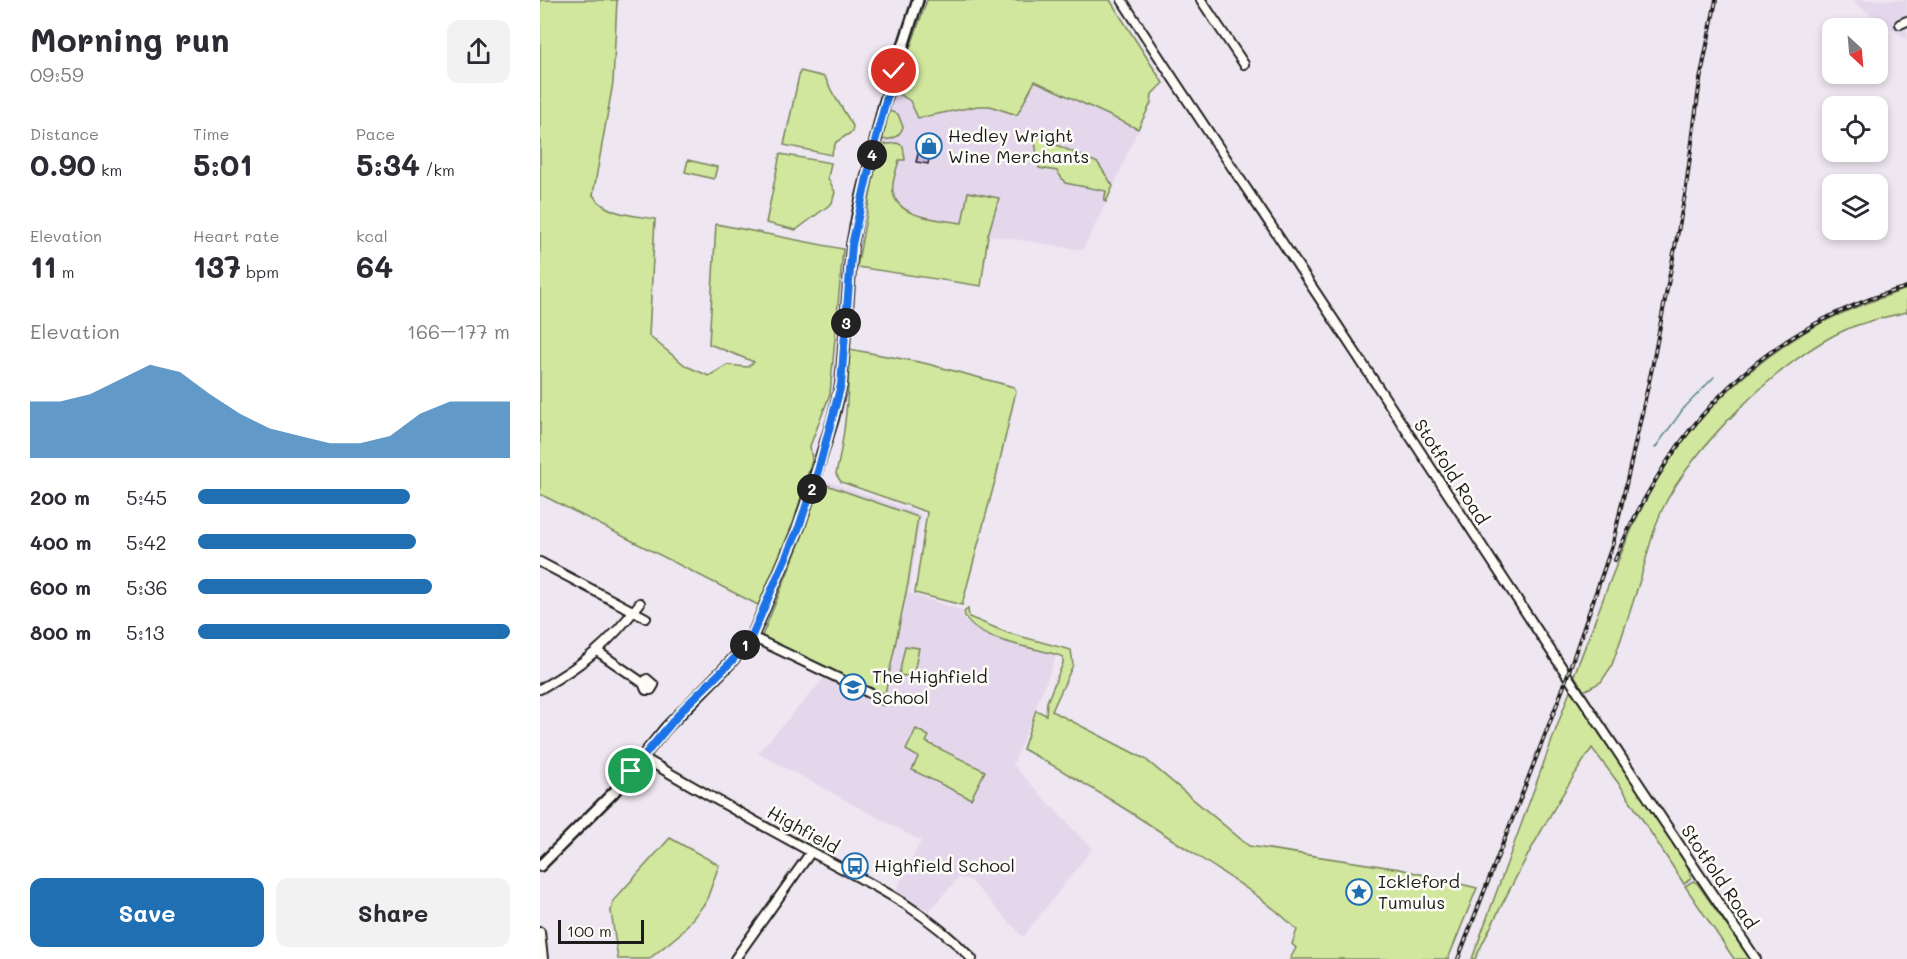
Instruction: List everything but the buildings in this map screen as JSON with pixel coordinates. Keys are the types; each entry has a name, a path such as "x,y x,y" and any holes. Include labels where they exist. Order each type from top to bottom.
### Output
{"main road":[{"path":"540,865 614,792 684,708 730,663 752,637 799,527 833,419 841,385 852,245 884,105 918,0"}],"street":[{"name":"Stotfold Road","path":"1122,0 1210,137 1312,287 1756,959"},
{"path":"1201,0 1244,64"},
{"path":"540,562 646,618"},
{"path":"540,689 576,668 597,651 640,603"},
{"path":"752,637 884,700"},
{"path":"597,651 643,683"},
{"name":"Highfield","path":"642,757 918,911 972,959"},
{"path":"735,959 811,852"},
{"path":"540,932 543,959"}],"shaded area":[{"path":"1851,0 1907,0 1907,40 1888,26 1888,18 1876,18"},
{"path":"1034,81 1138,129 1110,195 1083,250 988,235 999,198 964,228 889,211 876,157 895,91 903,95 915,109 990,106 1017,115"},
{"name":"The Highfield School","path":"815,477 919,513 921,517 909,593 961,610 965,621 972,627 1008,643 1057,654 1013,765 1092,849 1023,937 970,880 958,878 929,911 896,891 921,841 758,753 826,676 753,642"}],"green space":[{"path":"540,0 617,0 613,83 593,195 605,207 629,215 655,219 649,336 686,366 709,376 727,365 747,367 754,362 709,344 716,224 843,249 830,394 810,446 812,460 794,521 758,605 540,494"},
{"path":"927,0 1110,0 1163,83 1152,94 1151,103 1138,129 1035,81 1017,115 990,106 978,106 918,118 910,101 895,91"},
{"path":"800,71 825,77 853,126 852,132 836,142 831,155 784,145"},
{"path":"886,110 898,114 903,127 899,134 888,140 880,139"},
{"path":"1034,135 1098,163 1113,186 1106,202 1104,201 1106,191 1065,183 1057,171 1039,168"},
{"path":"897,143 903,146 905,160 899,160 893,180 893,192 896,201 911,213 932,219 962,223 968,192 999,198 988,235 981,286 857,267 880,145"},
{"path":"780,154 831,163 828,178 835,192 832,203 796,230 766,223"},
{"path":"688,160 717,167 714,179 685,172"},
{"path":"1907,289 1907,312 1845,330 1794,361 1767,382 1741,407 1694,460 1658,518 1630,613 1611,667 1601,682 1584,691 1574,675 1616,566 1658,478 1690,432 1749,372 1794,339 1835,316"},
{"path":"849,349 924,363 1014,387 1016,391 962,605 915,593 927,512 841,482 836,474 846,412"},
{"path":"821,483 918,517 908,583 885,694 786,650 762,636"},
{"path":"968,609 969,617 1008,633 1071,650 1073,665 1052,711 1145,759 1249,846 1400,869 1477,888 1448,959 1290,959 1296,948 1292,944 1297,930 1263,901 1114,802 1023,749 1036,710 1046,715 1047,702 1063,663 1063,657 991,637 969,622 964,612"},
{"path":"905,646 919,648 913,677 899,675"},
{"path":"1570,691 1576,696 1688,867 1691,878 1684,884 1622,788 1592,748 1544,825 1475,959 1472,959"},
{"path":"916,729 929,736 926,742 985,771 971,799 912,770 918,757 906,750"},
{"path":"670,838 719,865 706,902 681,933 649,959 618,959 611,911 613,901"},
{"path":"1693,881 1697,883 1750,959 1734,959 1685,886"}],"waterway":[{"path":"1655,448 1684,408 1714,377"}],"railway":[{"path":"1458,959 1562,691 1613,543 1652,368 1685,195 1700,80 1716,0"},
{"path":"1615,560 1638,511 1665,465 1695,424 1728,388 1766,355 1808,328 1855,305 1907,287"}],"place":[{"name":"Hedley Wright Wine Merchants","path":"929,146"},
{"name":"The Highfield School","path":"853,687"},
{"name":"Highfield School","path":"855,866"},
{"name":"Ickleford Tumulus","path":"1359,892"}],"route":[{"path":"631,771 684,708 750,640 799,527 818,471 841,385 852,245 875,142 894,71"}]}
